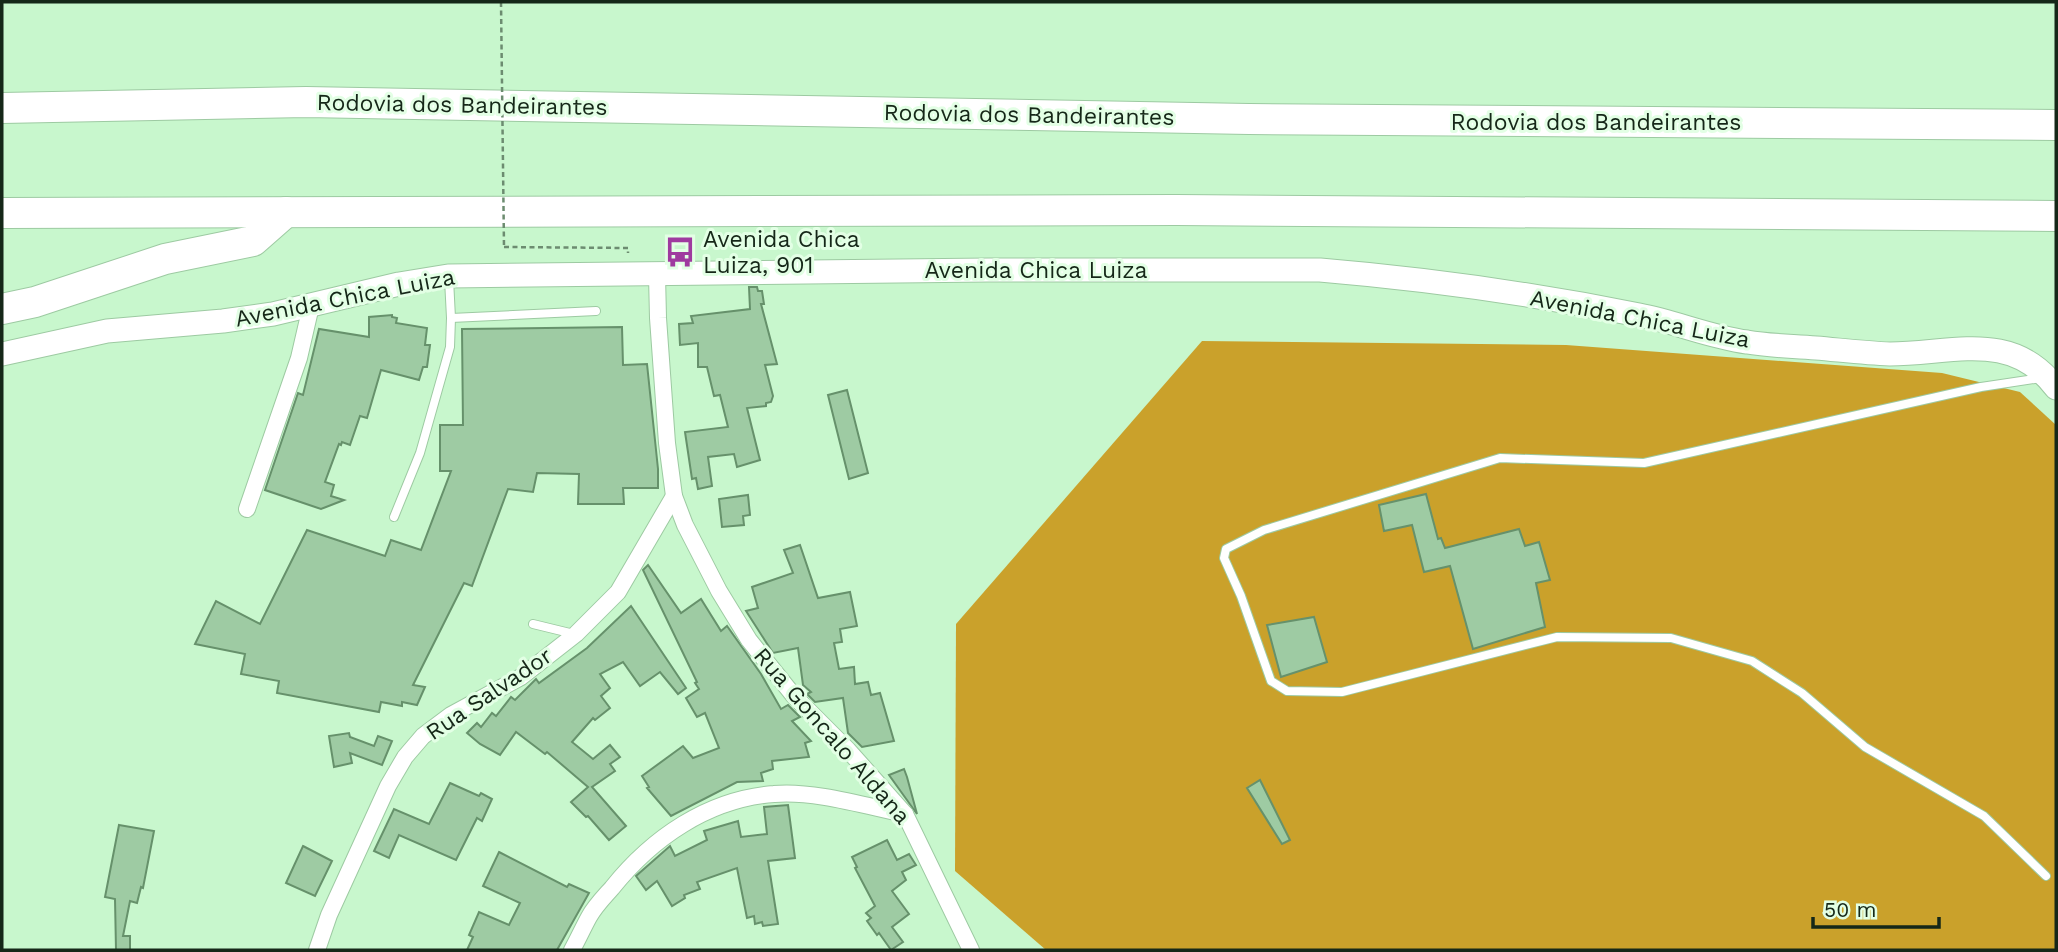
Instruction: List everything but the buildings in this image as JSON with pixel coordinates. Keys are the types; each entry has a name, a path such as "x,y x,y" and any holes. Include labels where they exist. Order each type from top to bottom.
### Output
{"highway":[{"name":"Rodovia dos Bandeirantes","path":"2,108 306,102 1235,119 2056,125"},
{"path":"2,213 1176,210 2056,216"},
{"path":"2,309 48,298 164,259 253,240 286,212"}],"main road":[{"name":"Avenida Chica Luiza","path":"2,354 107,331 223,321 310,306 399,284 448,276 989,270 1349,272 1552,299 1647,317 1747,342 1886,354 1964,349 1997,351 2027,360 2052,383"}],"street":[{"name":"Rua Goncalo Aldana","path":"657,275 665,415 674,496 685,525 719,591 749,640 794,696 848,750 905,814 971,950"},
{"path":"247,509 295,370 310,306"},
{"name":"Rua Salvador","path":"317,950 329,915 388,786 405,757 422,736 451,715 521,677 576,634 618,592 674,496"},
{"path":"572,950 590,914 630,865 666,834 714,808 776,793 821,797 905,814"}],"lane":[{"path":"394,517 420,453 450,347 448,276"},
{"path":"451,318 596,311"},
{"path":"2046,876 1984,817 1866,747 1802,693 1752,660 1671,638 1557,637 1342,692 1287,691 1271,681 1241,596 1224,558 1226,549 1264,530 1500,458 1644,463 1981,387 2052,383"},
{"path":"533,624 576,634"}],"path":[{"path":"501,2 503,247 628,248"}],"shaded area":[{"path":"1202,341 1566,345 1942,373 2020,392 2056,425 2056,950 1046,950 955,871 956,624"}],"place":[{"name":"Avenida Chica Luiza, 901","path":"680,252"}]}
